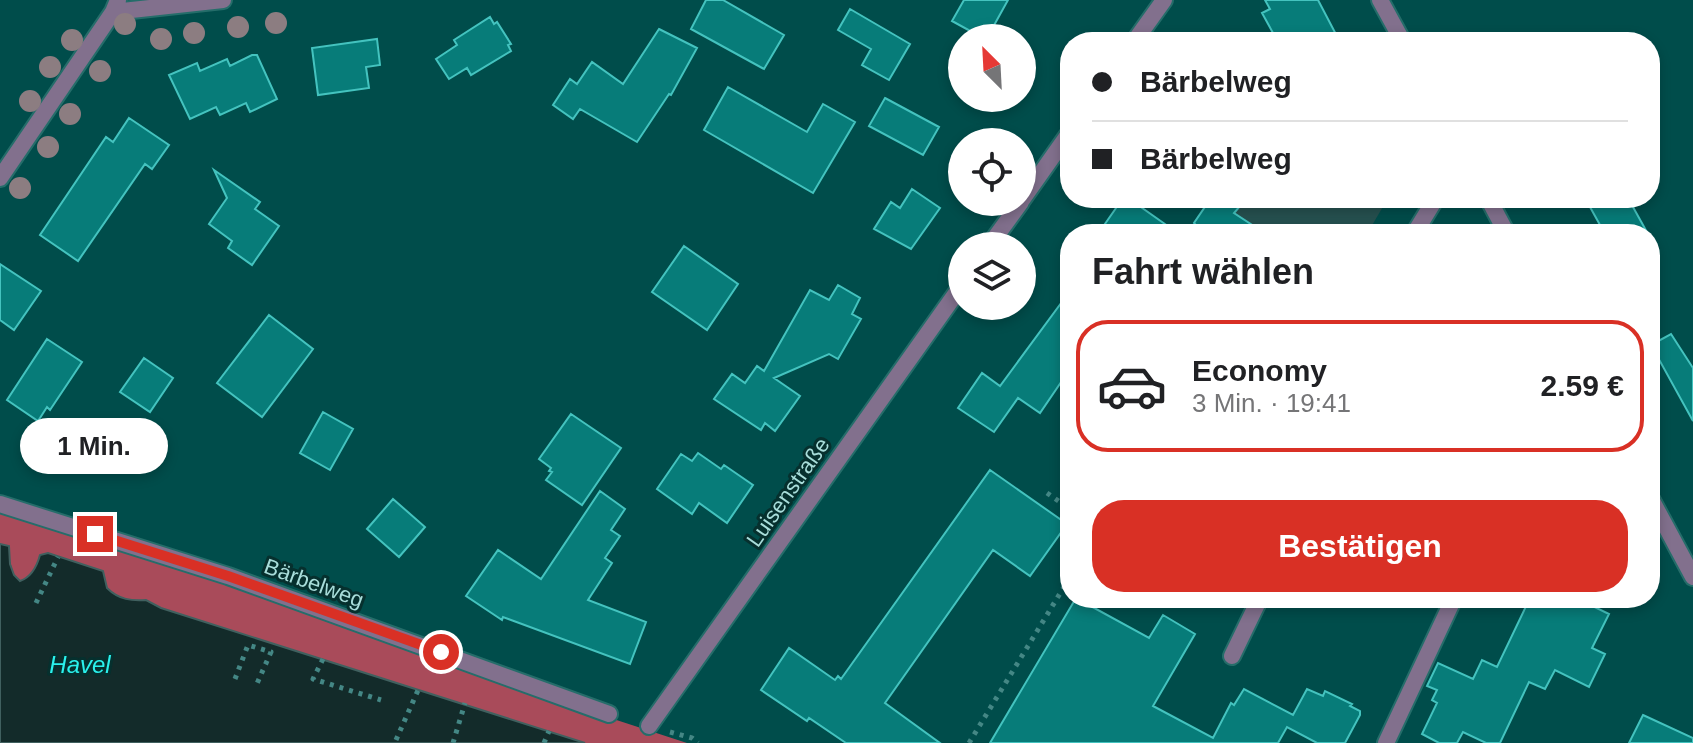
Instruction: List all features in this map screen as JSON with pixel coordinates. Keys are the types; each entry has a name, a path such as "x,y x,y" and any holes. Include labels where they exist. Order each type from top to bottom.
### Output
{"street":[{"path":"0,178 115,6 223,0"},
{"path":"1141,32 1164,0"},
{"path":"1380,0 1398,32"},
{"path":"1036,180 1060,146"},
{"name":"Luisenstraße","path":"649,726 948,305"},
{"name":"Bärbelweg","path":"0,504 228,576 609,714"},
{"path":"1660,516 1693,577"},
{"path":"1232,656 1255,608"},
{"path":"1386,743 1449,608"}],"path":[{"path":"1047,493 1060,502"},
{"path":"36,603 58,557"},
{"path":"969,743 1060,593"},
{"path":"258,648 261,639"},
{"path":"235,679 248,645 271,652 255,688"},
{"path":"323,659 313,679 381,700"},
{"path":"396,740 419,688"},
{"path":"453,743 465,703"},
{"path":"544,743 549,731"}],"shaded area":[{"path":"1204,208 1382,208 1373,224 1194,224"},
{"path":"0,513 187,571 509,685 687,743 585,743 121,597 107,588 103,571 49,553 40,555 31,574 20,581 14,575 8,555 0,544"}],"water":[{"name":"Havel","path":"0,544 9,546 10,564 20,581 33,571 40,555 48,553 103,571 107,588 121,597 146,600 161,608 585,743 0,743"}],"building":[{"path":"706,0 723,0 784,35 764,69 691,29"},
{"path":"964,0 1008,0 995,24 957,24 952,21"},
{"path":"1265,0 1318,0 1335,32 1272,32 1262,13 1270,9"},
{"path":"850,9 910,44 889,80 862,65 871,49 838,30"},
{"path":"490,17 494,24 497,22 511,44 508,45 511,51 471,75 467,68 449,79 436,59 457,45 454,40"},
{"path":"659,29 697,48 671,95 637,142 580,109 573,119 553,105 570,79 577,84 592,62 623,84"},
{"path":"377,39 380,65 366,67 369,88 318,95 312,48"},
{"path":"257,55 277,99 250,112 246,103 220,115 216,107 190,119 169,75 197,63 200,71 227,59 230,66"},
{"path":"728,87 807,132 823,104 855,122 813,193 704,130"},
{"path":"885,98 939,127 923,155 869,126"},
{"path":"129,118 169,145 152,169 145,164 78,261 40,235 106,137 113,142"},
{"path":"214,170 260,202 255,209 279,226 252,265 228,248 232,241 209,224 227,198"},
{"path":"912,189 940,208 911,249 874,229 891,202 900,208"},
{"path":"1116,208 1142,208 1165,224 1105,224"},
{"path":"1204,208 1238,208 1234,213 1251,224 1195,224"},
{"path":"1591,208 1634,208 1642,224 1599,224"},
{"path":"684,246 738,284 707,330 652,292"},
{"path":"0,264 41,291 14,330 0,320"},
{"path":"838,285 860,298 852,314 861,319 838,359 829,354 774,378 800,396 775,431 765,423 761,430 714,399 732,374 745,383 757,366 764,371 810,290 829,300"},
{"path":"1060,305 1060,384 1040,413 1018,398 994,432 958,408 982,373 1000,386"},
{"path":"269,315 313,349 262,417 217,383"},
{"path":"1671,334 1693,368 1693,421 1660,361 1660,340"},
{"path":"47,339 82,362 50,410 47,407 38,421 7,400"},
{"path":"144,358 173,378 150,412 120,392"},
{"path":"323,412 353,429 330,470 300,453"},
{"path":"571,414 621,448 582,505 546,480 552,472 549,471 551,468 539,459"},
{"path":"698,453 721,469 724,465 753,485 727,523 699,503 692,514 657,489 681,454 692,461"},
{"path":"990,470 1060,519 1060,534 1030,576 993,550 885,703 940,743 846,743 761,690 789,648 835,680 838,676 841,679"},
{"path":"600,491 625,509 611,530 620,536 605,558 612,563 588,600 646,622 630,664 503,617 502,620 466,596 498,550 541,579"},
{"path":"393,499 425,527 399,557 367,529"},
{"path":"1070,608 1094,608 1149,638 1163,615 1195,634 1153,706 1213,738 1231,703 1234,705 1244,689 1293,715 1307,689 1323,696 1325,691 1360,711 1345,743 1317,743 1287,727 1278,743 990,743"},
{"path":"1525,608 1597,608 1609,614 1592,648 1605,654 1589,687 1555,670 1545,689 1529,682 1500,743 1486,743 1463,732 1457,743 1439,743 1422,734 1437,703 1432,700 1437,690 1427,686 1438,663 1473,679 1482,660 1497,667"},
{"path":"1643,715 1693,738 1693,743 1629,743"}],"route":[{"path":"95,534 228,576 441,652"}]}
